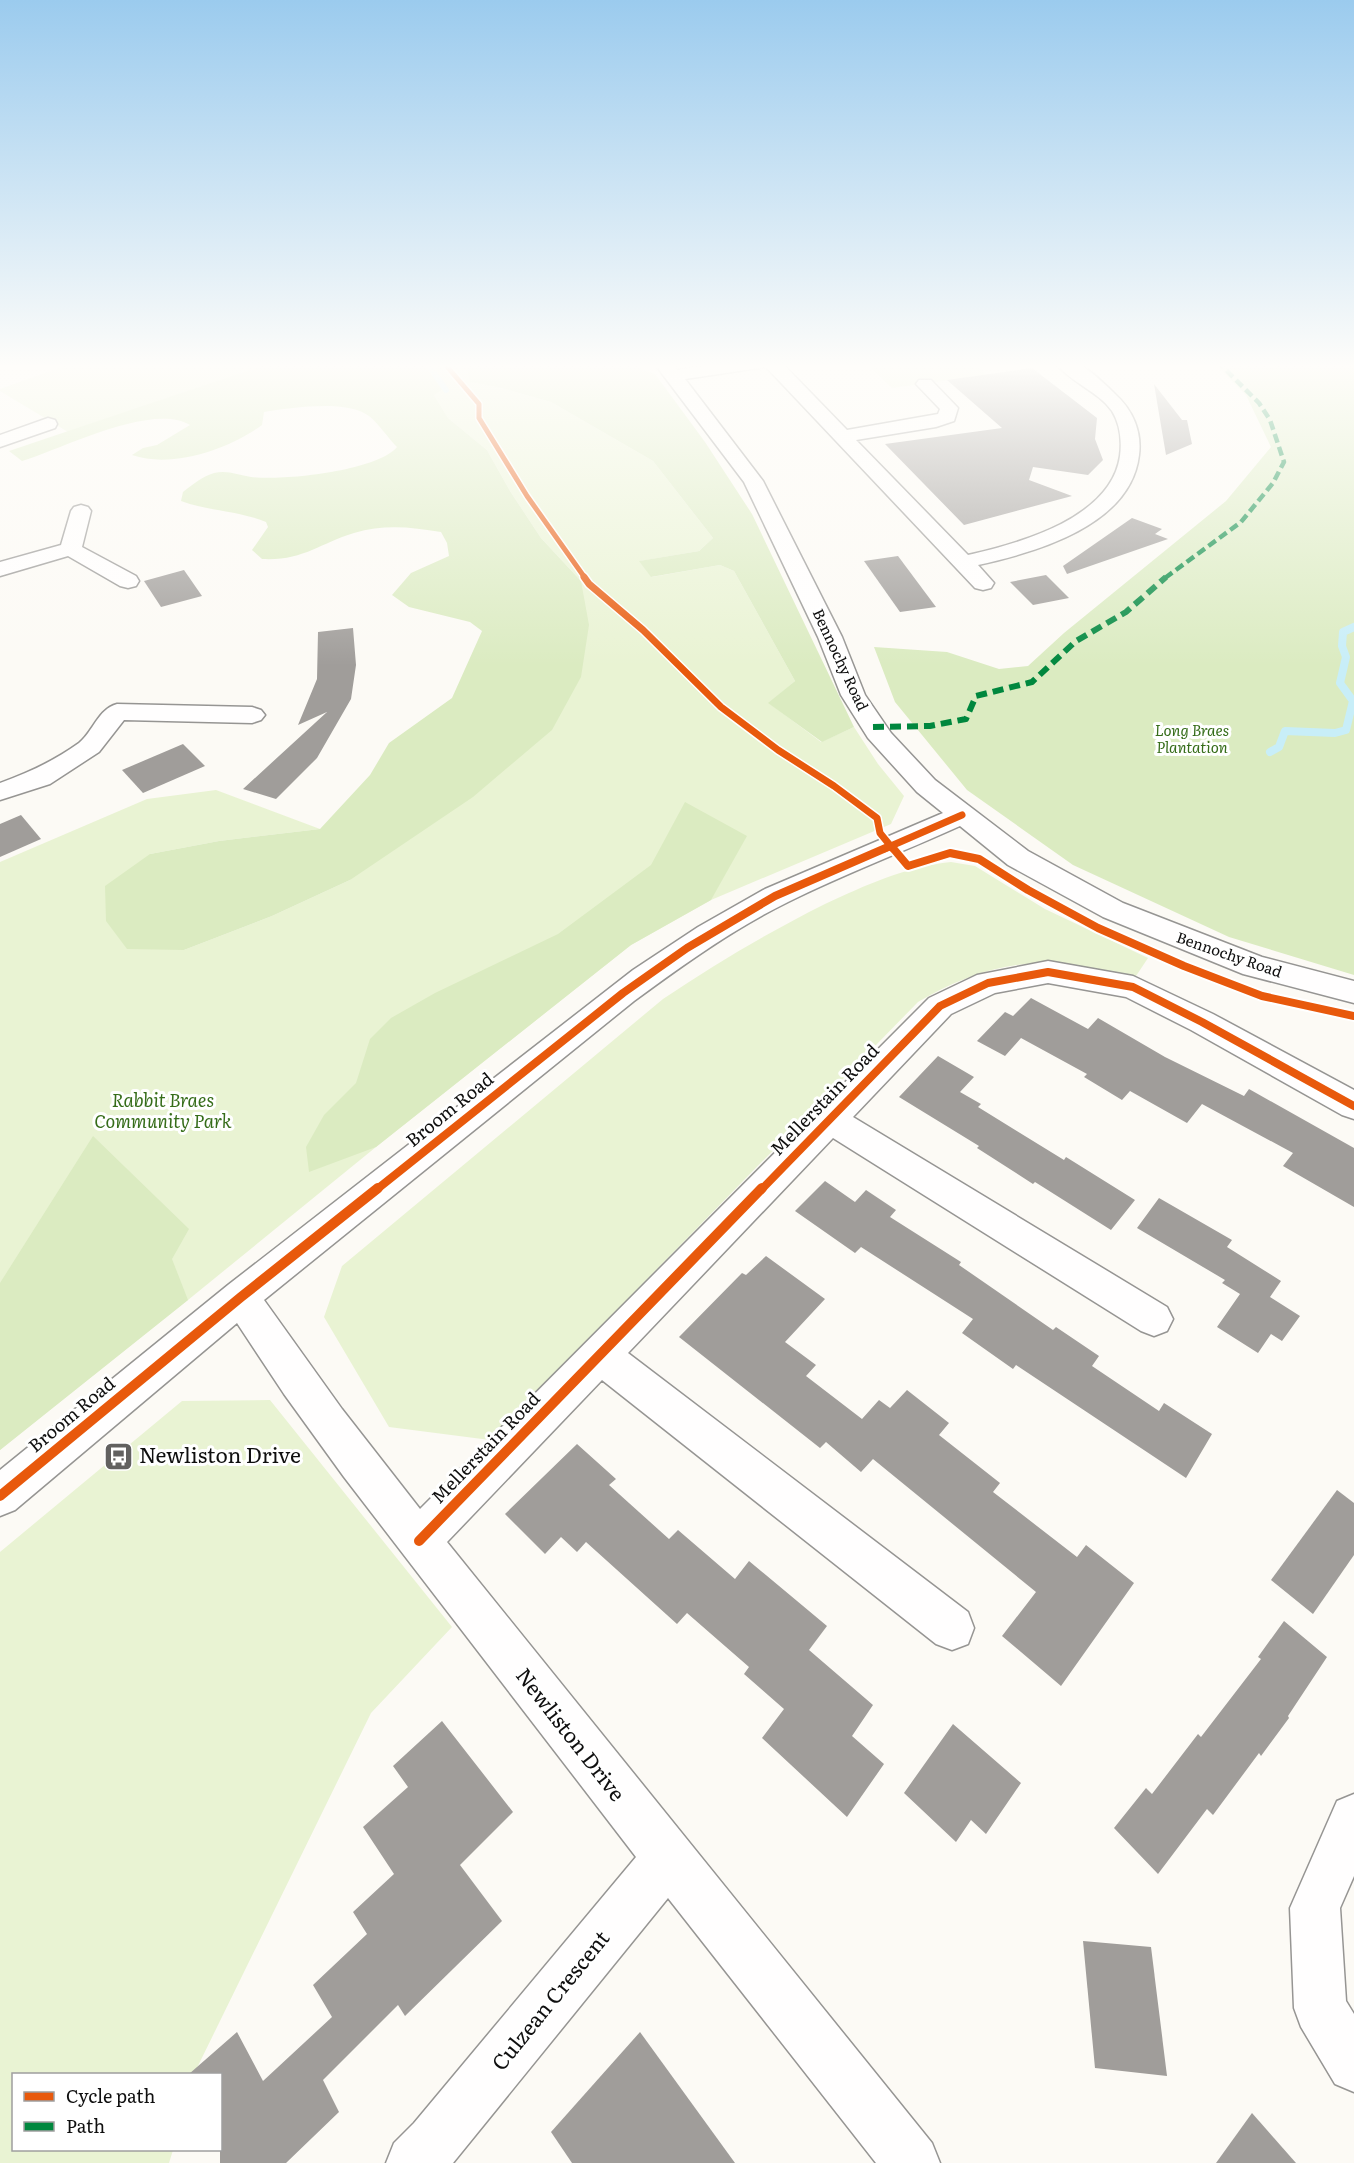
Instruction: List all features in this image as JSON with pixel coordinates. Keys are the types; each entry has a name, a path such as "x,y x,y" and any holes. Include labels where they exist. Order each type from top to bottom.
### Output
{"street":[{"name":"Bennochy Road","path":"740,464 764,501 830,637 853,695 881,738 926,786 1018,858 1113,910 1254,966 1354,992"},
{"path":"870,464 983,584"},
{"path":"964,562 1025,547 1097,511 1124,477 1129,464"},
{"path":"71,549 81,511"},
{"path":"0,569 71,549 128,581"},
{"path":"0,792 42,778 90,747 117,712 252,715"},
{"name":"Broom Road","path":"0,1496 241,1297 669,958 708,933 797,886 962,815"},
{"name":"Mellerstain Road","path":"419,1541 940,1006 988,983 1048,972 1133,987 1202,1022 1354,1106"},
{"name":"Mellerstain Road","path":"829,1119 1154,1319"},
{"name":"Newliston Drive","path":"241,1297 274,1351 419,1541 667,1859 912,2163"},
{"path":"600,1355 952,1628"},
{"path":"1354,1818 1315,1908 1320,2008 1354,2065"},
{"name":"Culzean Crescent","path":"431,2156 667,1859"}],"green space":[{"path":"364,464 495,464 541,538 581,581 589,625 581,677 552,730 473,797 350,880 272,916 184,950 127,949 106,921 105,886 150,854 219,841 320,829 370,775 389,743 452,698 482,631 470,622 409,607 392,595 411,573 449,556 447,543 441,532 408,528 376,528 341,537 300,555 262,559 252,550 268,527 266,522 246,515 181,501 183,492 202,478 219,472 265,478 306,476"},
{"name":"Rabbit Braes Community Park","path":"495,464 655,464 713,538 699,551 640,561 652,577 720,565 734,571 795,681 769,703 821,742 854,727 878,764 904,796 891,824 711,900 631,945 0,1450 0,862 147,799 216,790 320,829 219,841 150,854 184,950 272,916 350,880 581,581 541,538"},
{"path":"655,464 719,464 752,514 854,727 822,742 768,703 795,681 734,571 720,565 651,577 639,561 699,551 713,538"},
{"name":"Long Braes Plantation","path":"1257,464 1354,464 1354,975 1229,937 1073,865 967,790 895,702 874,647 947,652 999,669 1028,666 1064,633 1226,501"},
{"path":"685,802 747,836 711,900 631,945 376,1147 309,1172 306,1147 324,1115 356,1083 370,1039 391,1018 435,993 558,934 651,865"},
{"path":"951,862 975,866 1045,909 1148,958 1132,982 1068,966 1029,964 990,970 953,984 918,1002 490,1440 389,1427 324,1317 342,1266 663,999 702,973 825,904 902,872"},
{"path":"93,1136 189,1229 172,1259 188,1300 0,1450 0,1283"},
{"path":"270,1400 452,1627 371,1713 194,2073 12,2073 12,2151 173,2151 169,2163 0,2163 0,1552 182,1401"}],"building":[{"path":"904,464 1099,464 1088,475 1033,467 1029,480 1072,496 964,525"},
{"path":"1132,518 1162,529 1155,534 1168,539 1067,574 1063,566"},
{"path":"898,556 936,607 900,612 864,561"},
{"path":"184,570 202,596 161,607 144,581"},
{"path":"1046,575 1069,598 1033,605 1010,582"},
{"path":"353,628 356,665 351,699 317,758 276,799 243,789 327,712 298,725 317,679 318,632"},
{"path":"183,744 205,766 143,793 122,770"},
{"path":"21,815 41,839 0,857 0,824"},
{"path":"1031,998 1088,1029 1098,1018 1165,1057 1244,1096 1249,1089 1354,1148 1354,1207 1283,1166 1293,1153 1202,1104 1187,1123 1130,1091 1122,1100 1084,1077 1087,1074 1021,1038 1005,1056 977,1041 1005,1012 1013,1016"},
{"path":"938,1056 974,1077 960,1092 981,1104 978,1107 1064,1160 1066,1157 1135,1200 1111,1230 1035,1182 1033,1184 977,1148 979,1146 899,1097"},
{"path":"825,1181 855,1202 866,1190 896,1210 890,1217 961,1262 959,1265 1053,1330 1056,1327 1099,1356 1092,1366 1159,1411 1164,1403 1212,1434 1186,1478 1016,1365 1013,1369 962,1333 973,1319 861,1247 855,1253 795,1211"},
{"path":"1159,1198 1232,1240 1227,1247 1281,1281 1270,1297 1300,1316 1282,1341 1271,1334 1258,1353 1217,1327 1240,1294 1222,1283 1225,1280 1137,1228"},
{"path":"766,1256 825,1299 785,1342 816,1365 806,1376 862,1419 879,1400 890,1408 907,1390 949,1423 939,1435 1000,1483 993,1492 1077,1557 1086,1545 1134,1583 1061,1686 1002,1636 1036,1592 873,1459 861,1472 826,1442 820,1448 679,1337 742,1273 746,1275"},
{"path":"577,1444 616,1479 609,1485 669,1539 678,1530 735,1579 749,1561 827,1626 809,1650 873,1705 852,1736 884,1764 847,1817 762,1738 784,1709 744,1674 749,1667 687,1613 677,1624 586,1542 577,1552 561,1537 545,1554 505,1514"},
{"path":"1337,1490 1354,1503 1354,1555 1313,1614 1271,1580"},
{"path":"1284,1621 1327,1657 1288,1716 1289,1718 1261,1756 1259,1753 1213,1815 1207,1809 1158,1874 1114,1828 1146,1788 1152,1794 1198,1734 1201,1737 1261,1659 1258,1657"},
{"path":"442,1721 513,1812 460,1865 502,1921 405,2016 398,2005 323,2080 339,2112 286,2163 220,2163 222,2073 190,2073 237,2032 263,2081 332,2017 313,1985 367,1934 353,1912 394,1874 363,1827 408,1787 393,1766"},
{"path":"953,1724 1021,1783 986,1834 971,1820 956,1842 904,1793"},
{"path":"1083,1941 1151,1947 1167,2076 1095,2068"},
{"path":"640,2032 735,2163 572,2163 551,2132"},
{"path":"1252,2113 1296,2163 1216,2163"}],"waterway":[{"path":"1270,752 1279,747 1285,731 1335,733 1346,730 1353,701 1340,683 1346,657 1342,646 1343,632 1354,627"}],"marked path":[{"path":"873,727 930,726 966,719 976,696 1032,682 1076,641 1126,612 1173,571 1241,522 1273,483 1283,464"}],"cycle path":[{"path":"507,464 589,584 643,630 721,707 778,750 834,786 877,818 880,833 908,866 950,853 979,859 1028,890 1098,928 1184,966 1262,996 1354,1016"},
{"path":"0,1496 241,1297 644,978 708,934 775,896 962,815"},
{"path":"419,1541 940,1006 988,983 1048,972 1133,987 1202,1022 1354,1106"}],"place":[{"name":"Newliston Drive","path":"118,1456"}]}
